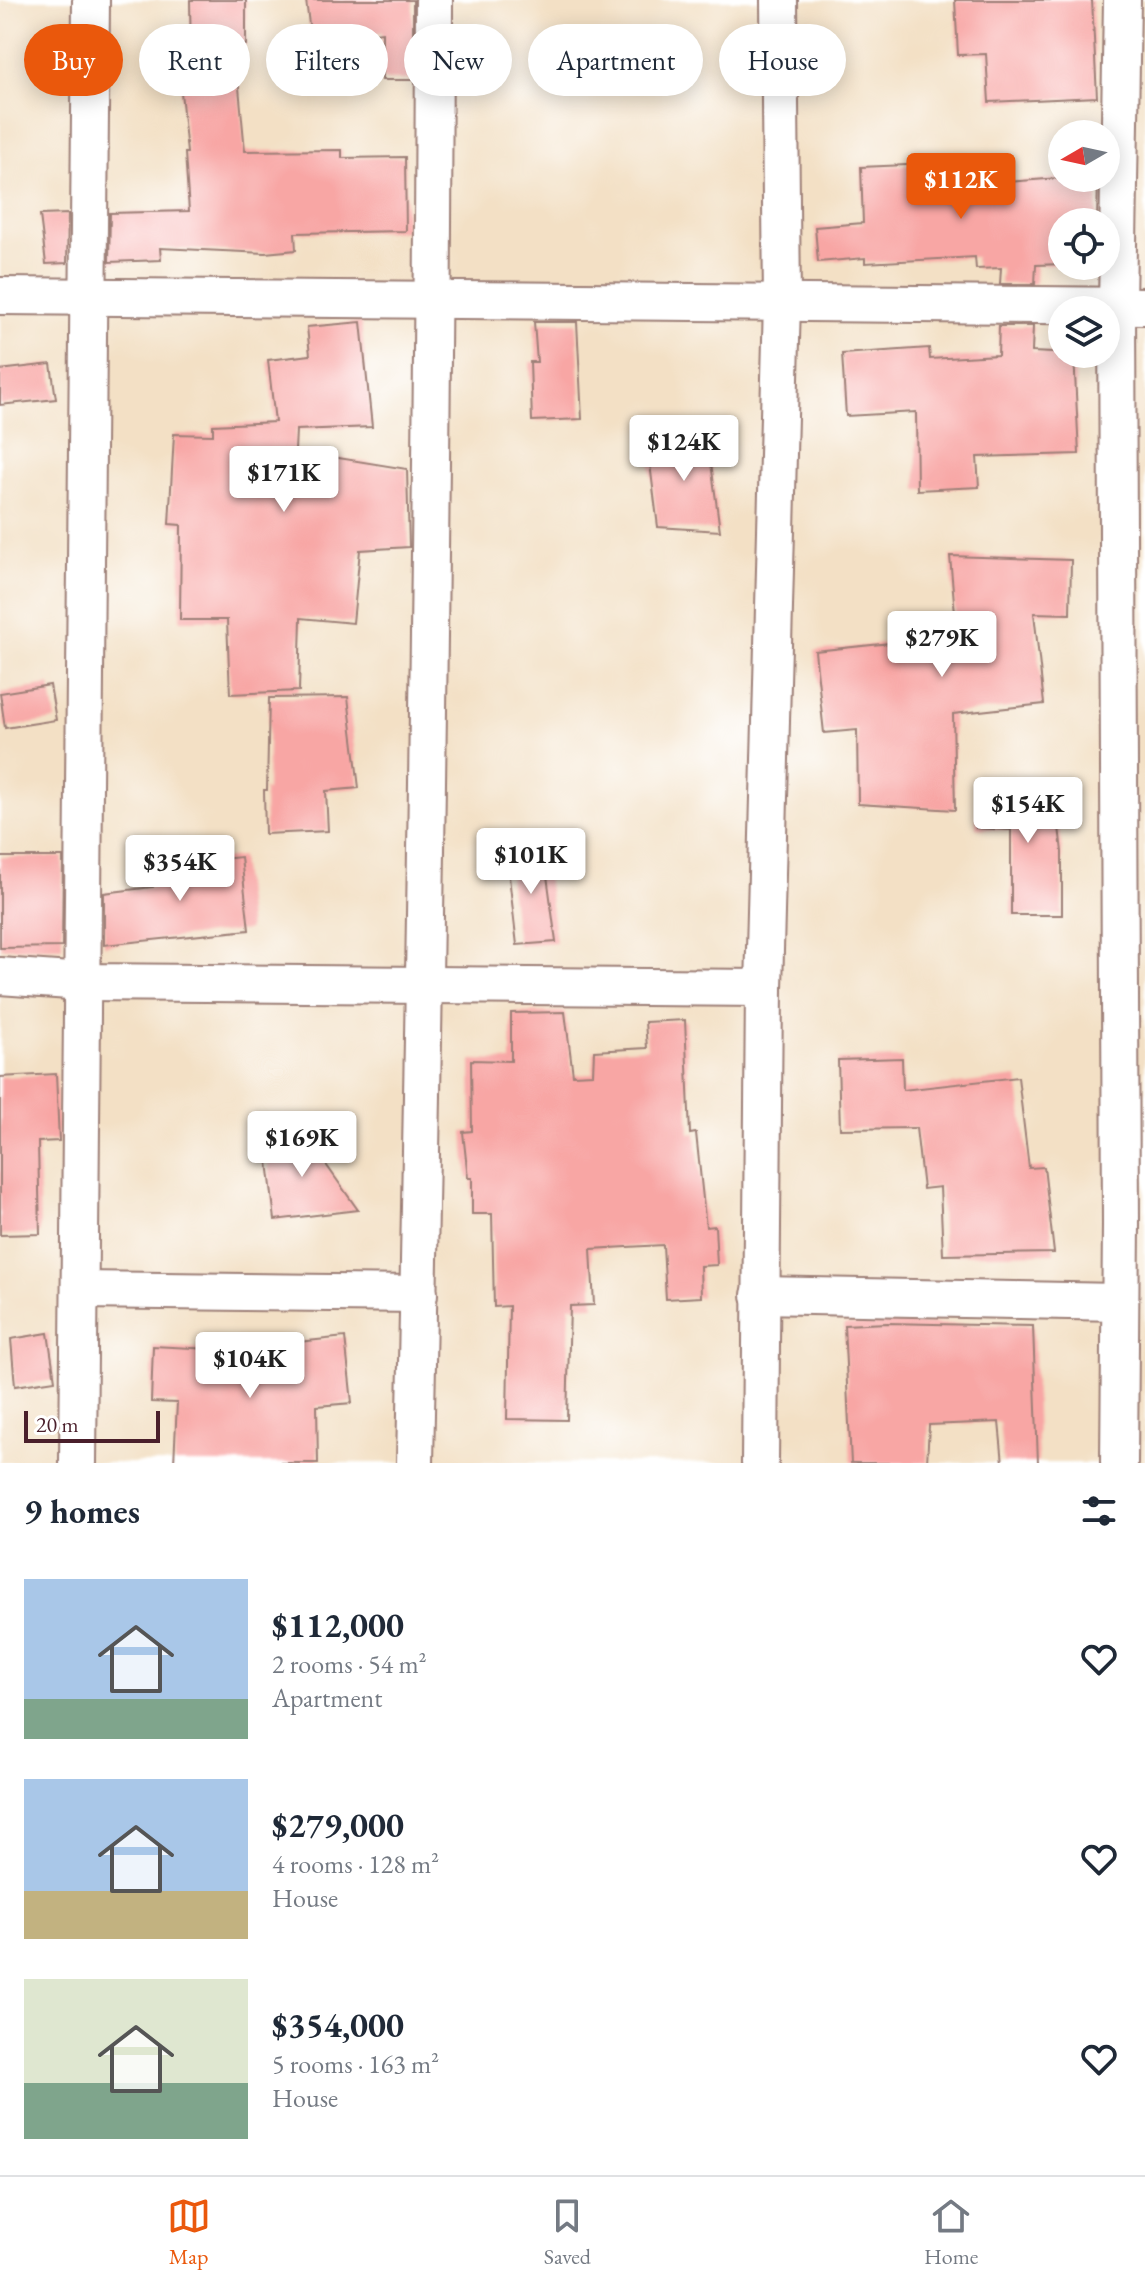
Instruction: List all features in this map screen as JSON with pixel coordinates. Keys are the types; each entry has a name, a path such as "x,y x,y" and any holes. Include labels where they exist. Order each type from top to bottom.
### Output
{"street":[{"path":"78,1463 91,0"},
{"path":"415,1463 434,300 434,0"},
{"path":"760,1463 764,988 782,302 779,0"},
{"path":"1119,1463 1118,1302 1133,1224 1131,306 1122,0"},
{"path":"0,296 1131,306"},
{"path":"0,976 84,982 764,988"},
{"path":"80,1290 419,1294"},
{"path":"760,1295 1118,1302"}],"building":[{"path":"190,0 246,0 246,24 190,24"},
{"path":"306,0 413,0 413,24 404,24 404,80 388,80 388,24 309,24"},
{"path":"955,0 1092,0 1097,97 989,102 986,54 958,55"},
{"path":"181,96 240,96 245,151 342,150 342,158 405,157 406,231 295,233 296,250 265,253 160,248 161,260 109,262 110,213 189,211"},
{"path":"930,164 931,188 1048,179 1048,192 1098,192 1097,208 1048,208 1048,265 1036,265 1035,284 1000,284 1001,268 976,269 975,257 865,263 865,258 818,262 815,227 863,223 861,167"},
{"path":"68,214 67,263 46,264 40,215"},
{"path":"361,322 372,427 296,430 295,451 407,469 409,547 360,550 353,623 301,618 299,691 230,694 227,620 180,620 181,525 169,524 174,434 213,435 213,425 275,422 268,360 310,355 307,327"},
{"path":"534,322 577,322 582,419 532,421 530,362 537,362"},
{"path":"999,326 1033,326 1032,352 1048,353 1048,368 1075,368 1079,454 977,457 979,487 917,490 916,412 846,416 842,354 929,348 930,359 998,355"},
{"path":"51,364 56,399 0,405 0,370"},
{"path":"707,432 720,531 658,527 647,440"},
{"path":"950,556 1071,560 1070,614 1034,613 1044,704 953,714 955,810 858,804 857,730 824,733 815,651 957,636"},
{"path":"50,685 56,720 5,728 0,693"},
{"path":"348,697 359,788 326,791 328,831 265,834 269,698"},
{"path":"1054,785 1062,852 1062,915 1011,915 1011,830 976,828 978,786 1023,789"},
{"path":"543,846 556,942 517,945 506,851"},
{"path":"0,857 63,857 62,947 0,948"},
{"path":"241,857 249,930 104,945 104,893 153,887 150,866"},
{"path":"565,1012 573,1075 593,1074 594,1051 647,1048 645,1022 685,1020 690,1134 696,1133 706,1227 715,1226 717,1265 700,1266 701,1297 666,1299 663,1245 591,1249 594,1305 570,1306 567,1420 507,1419 509,1306 494,1307 492,1214 472,1214 472,1178 468,1178 463,1132 472,1131 471,1060 511,1061 511,1013"},
{"path":"902,1058 903,1090 1018,1077 1029,1168 1044,1167 1054,1253 943,1255 940,1187 923,1189 916,1128 840,1129 838,1060"},
{"path":"56,1074 59,1141 38,1142 40,1234 0,1235 0,1077"},
{"path":"296,1122 358,1210 275,1220 266,1145"},
{"path":"844,1325 1033,1326 1038,1463 1003,1463 999,1422 929,1425 927,1463 851,1463"},
{"path":"48,1333 55,1380 15,1386 11,1339"},
{"path":"345,1337 352,1403 317,1406 318,1463 174,1463 177,1403 151,1402 153,1346 290,1353 289,1343"}]}
